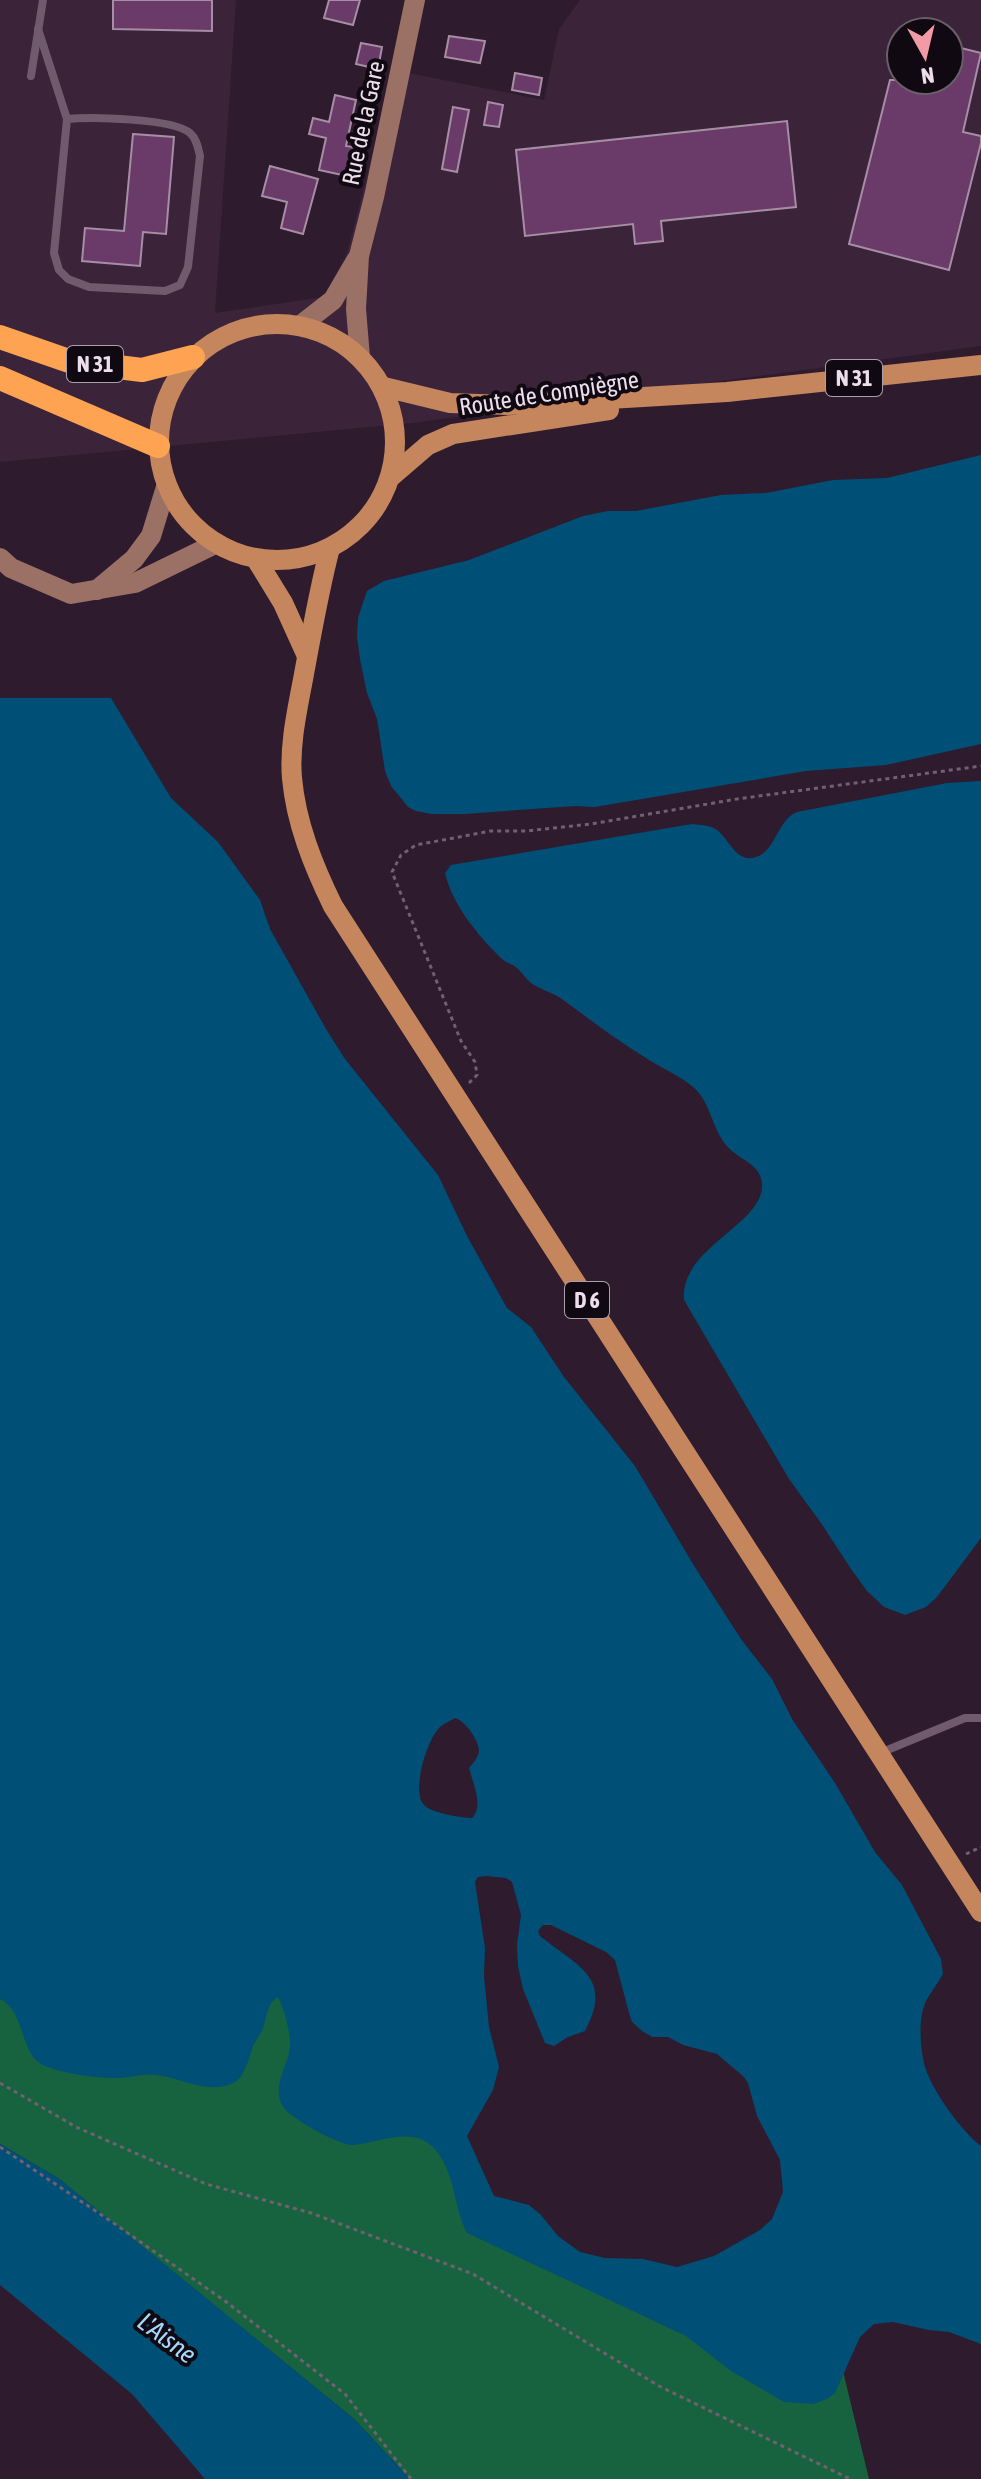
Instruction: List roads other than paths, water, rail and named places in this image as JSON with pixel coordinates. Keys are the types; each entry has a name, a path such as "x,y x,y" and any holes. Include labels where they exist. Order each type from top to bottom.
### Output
{"highway":[{"name":"N 31","path":"0,337 69,361 142,370 193,357"},
{"name":"N 31","path":"0,378 158,446"}],"main road":[{"path":"262,323 301,325 329,334 360,357 384,387 397,431 392,476 370,517 330,548 296,560 256,559 215,544 184,516 166,487 158,446 166,398 193,357 225,334 262,323"},
{"name":"Route de Compiègne","path":"392,476 428,445 453,434 727,392 981,365"},
{"name":"Route de Compiègne","path":"384,387 450,403 508,405 727,392"},
{"name":"D 6","path":"330,548 317,595 295,723 292,777 312,863 333,906 981,1912"},
{"path":"256,559 283,603 307,656"}],"street":[{"name":"Rue de la Gare","path":"360,357 356,309 359,256 415,0"},
{"name":"Rue de la Gare","path":"301,325 333,300 359,256"},
{"path":"97,590 134,559 151,536 166,487"},
{"path":"0,558 11,568 71,594 135,583 215,544"}],"lane":[{"path":"31,76 43,0"},
{"path":"38,29 67,119 54,253 59,270 68,279 89,287 165,291 180,285 188,267 200,156 197,141 190,133 173,125 91,117 67,119"},
{"path":"879,1753 965,1718 981,1718"}],"water":[{"path":"981,455 981,744 886,765 806,771 595,807 431,814 408,807 391,786 385,771 377,719 367,693 357,637 358,618 367,591 384,581 469,560 583,516 608,511 636,511 721,495 766,493 833,480 887,478"},
{"path":"0,698 111,698 171,798 218,842 260,900 270,929 326,1029 345,1059 438,1175 507,1308 531,1327 564,1377 635,1466 741,1639 772,1679 792,1719 835,1783 875,1852 902,1885 941,1959 943,1974 926,2001 922,2015 921,2040 927,2073 947,2108 981,2146 981,2344 949,2332 893,2322 874,2324 860,2337 835,2393 813,2404 784,2402 731,2371 686,2336 467,2233 444,2162 429,2144 419,2139 398,2137 347,2144 296,2119 280,2100 279,2084 290,2044 278,1997 269,2007 242,2075 235,2082 216,2087 152,2075 120,2078 89,2076 44,2065 31,2054 13,2011 0,1999","holes":["455,1718 470,1731 479,1750 469,1768 477,1801 472,1818 433,1810 424,1805 420,1798 422,1766 430,1743 439,1728","478,1877 506,1878 512,1882 521,1915 518,1966 523,1989 545,2043 554,2046 585,2031 593,2013 595,1998 587,1974 540,1936 538,1931 543,1925 551,1925 606,1952 615,1960 632,2022 642,2031 652,2037 668,2037 683,2045 717,2054 744,2077 757,2116 780,2160 783,2192 772,2219 760,2230 714,2256 677,2267 643,2259 605,2258 580,2252 558,2236 529,2205 494,2196 467,2136 493,2090 499,2067 489,2027 484,1976 485,1948 475,1882"]},
{"path":"981,781 981,1538 937,1597 926,1607 905,1615 884,1607 851,1569 789,1479 684,1300 686,1281 695,1265 751,1211 759,1198 762,1183 757,1171 726,1145 693,1087 625,1045 562,999 532,983 501,958 467,919 453,896 445,873 451,865 692,824 714,828 738,854 756,857 768,849 785,822 797,812 947,783"},
{"name":"L'Aisne","path":"0,2144 58,2178 200,2293 354,2419 410,2479 205,2479 132,2394 0,2285"}]}
